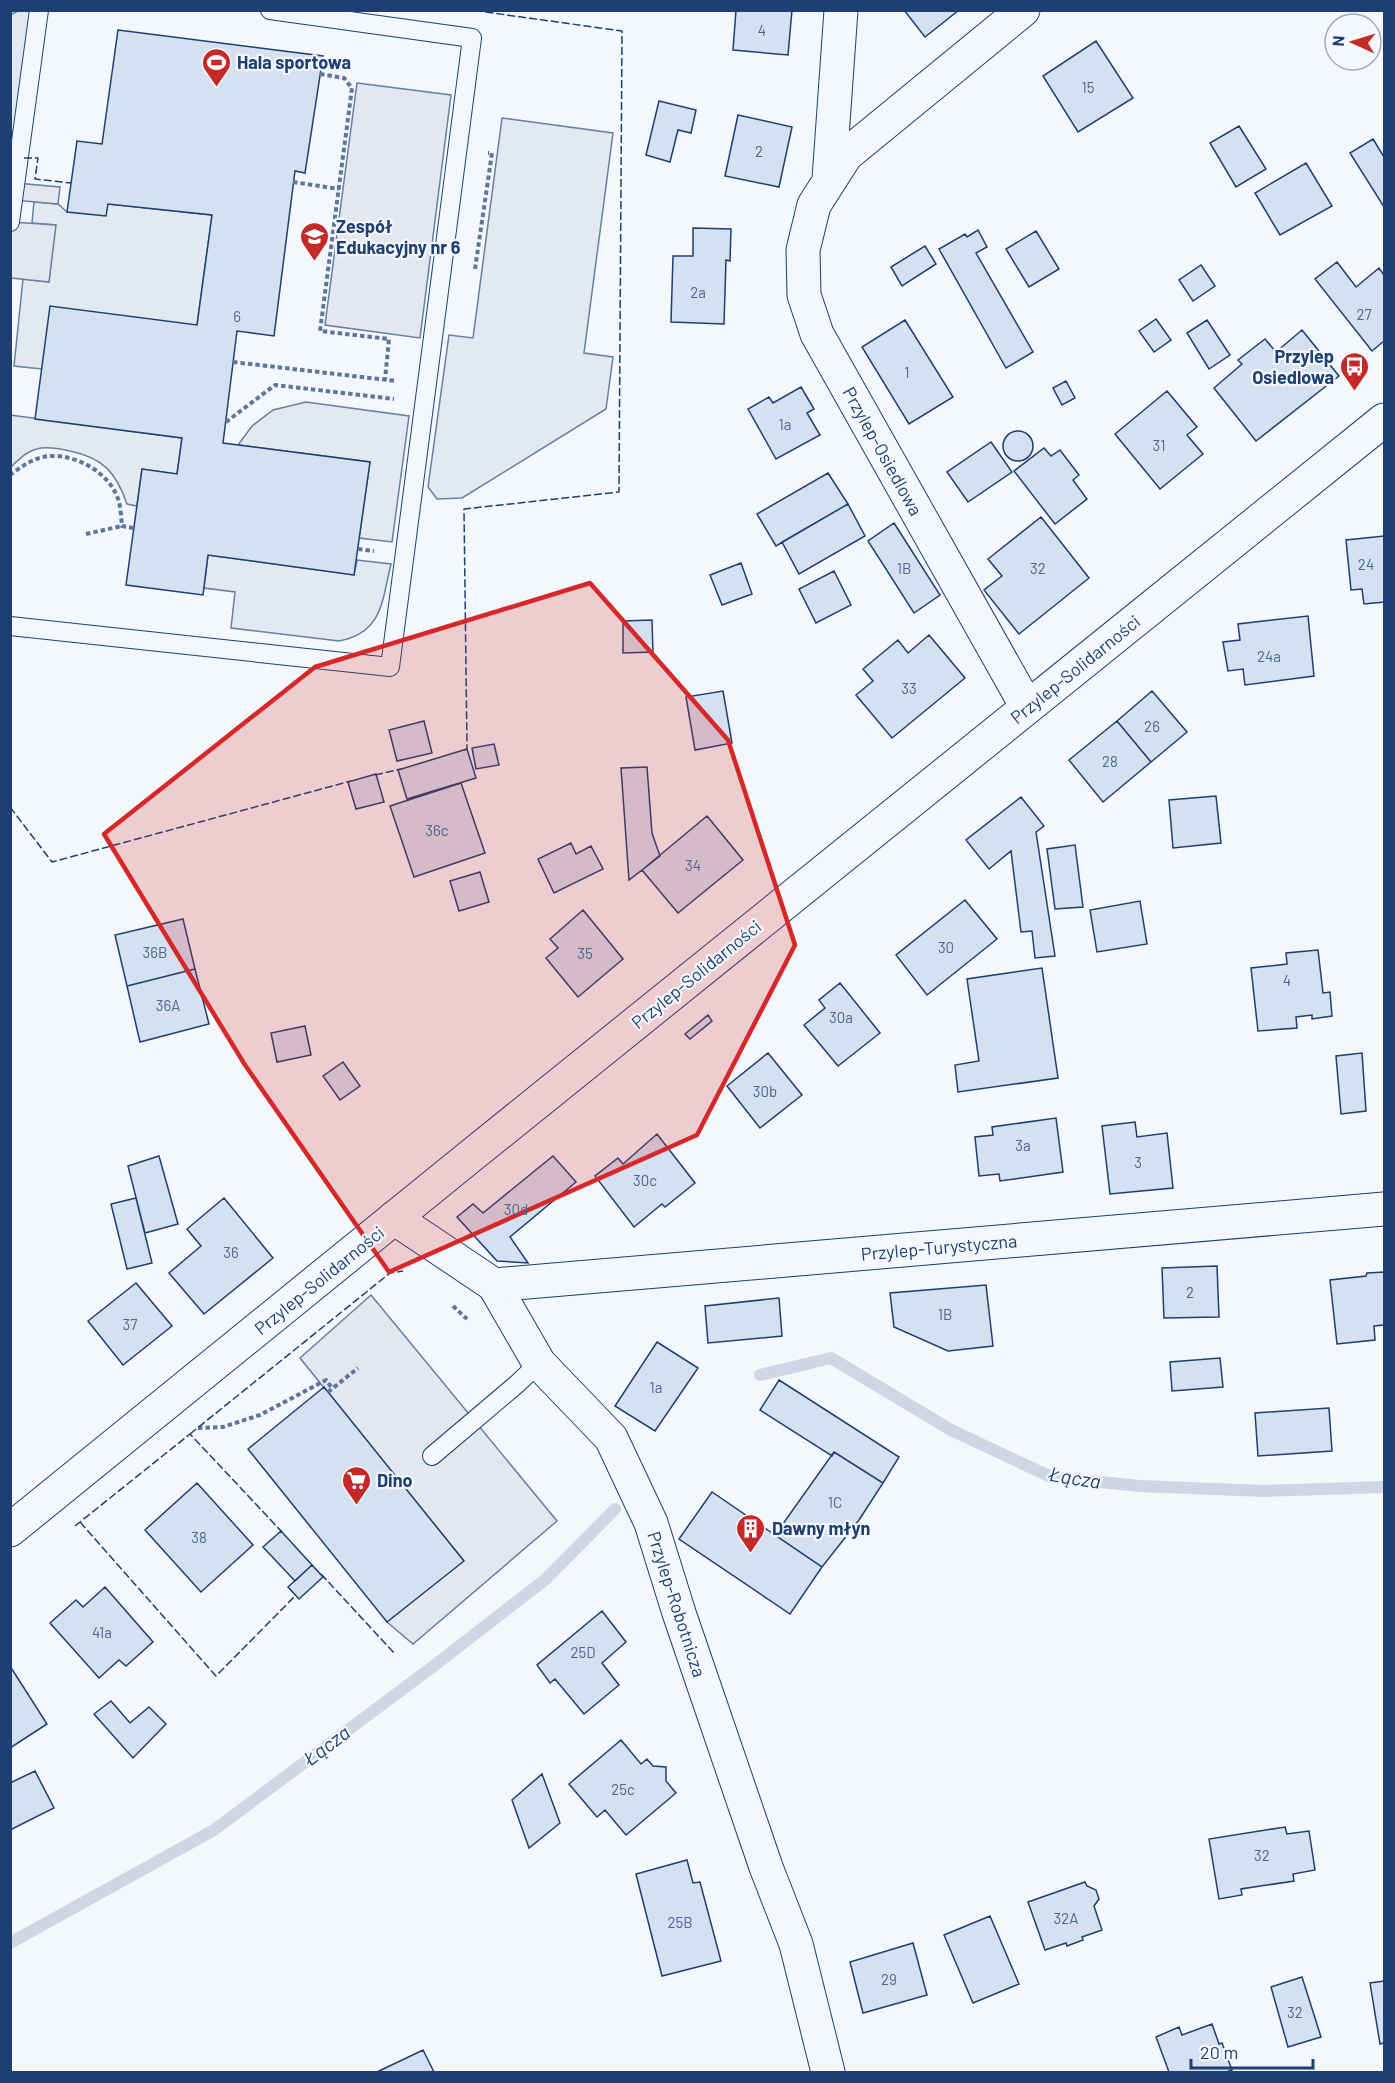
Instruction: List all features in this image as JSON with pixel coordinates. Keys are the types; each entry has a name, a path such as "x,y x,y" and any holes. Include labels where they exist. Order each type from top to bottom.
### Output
{"street":[{"name":"Przylep-Osiedlowa","path":"829,181 841,10"},
{"name":"Przylep-Osiedlowa","path":"1023,10 846,155 814,205 803,250 804,296 817,334 1027,707"},
{"name":"Przylep-Solidarności","path":"10,1530 1384,420"},
{"name":"Przylep-Turystyczna","path":"494,1285 1384,1209"},
{"name":"Przylep-Robotnicza","path":"394,1218 494,1285 539,1363 611,1438 651,1523 679,1613 796,1944 828,2073"}],"lane":[{"path":"10,222 39,10"},
{"path":"10,626 390,666 472,38 270,10"},
{"path":"432,1456 539,1363"}],"path":[{"path":"320,74 344,78 352,88 320,331 389,339 385,380"},
{"path":"293,182 339,189"},
{"path":"233,362 385,380 426,394"},
{"path":"226,422 276,385 426,394"},
{"path":"10,475 35,459 70,458 79,462 107,479 117,495 122,526"},
{"path":"86,534 122,526 134,528"},
{"path":"450,1303 476,1326"},
{"path":"328,1392 358,1368"},
{"path":"187,1428 223,1427 260,1415 326,1380 332,1388"}],"highlighted area":[{"path":"590,583 728,740 795,945 697,1135 389,1272 245,1065 104,834 315,667"}],"shaded area":[{"path":"18,11 39,11 23,136 11,131 10,15"},
{"path":"357,83 451,95 420,338 325,325"},
{"path":"502,118 613,133 584,353 613,357 606,409 462,498 437,499 428,487 449,335 473,338"},
{"path":"11,175 16,183 60,187 58,204 13,200 11,222"},
{"path":"34,202 58,204 67,212 108,204 212,215 197,325 42,369 14,366 23,279 49,282 55,225 32,223"},
{"path":"11,222 56,225 49,282 11,278"},
{"path":"306,402 409,416 392,542 359,538 370,462 238,445 252,426 273,410"},
{"path":"10,415 182,438 177,474 142,469 137,506 127,504 118,483 107,468 100,462 81,454 41,448 26,454 11,467"},
{"path":"208,555 354,575 357,560 391,564 382,602 372,623 353,637 339,641 231,628 235,592 204,588"},
{"path":"371,1295 557,1521 413,1644 387,1622 463,1560 300,1358"}],"building":[{"path":"736,10 792,10 788,55 733,50"},
{"path":"904,10 959,10 925,37"},
{"path":"118,30 323,56 305,173 295,171 274,336 237,331 223,443 370,462 354,575 208,555 203,595 126,585 142,469 177,474 182,438 35,419 50,306 197,325 212,215 108,204 106,216 67,212 77,141 102,144"},
{"path":"1096,41 1133,98 1078,132 1043,76"},
{"path":"659,101 696,110 691,133 678,130 670,162 646,155"},
{"path":"738,115 792,127 779,187 725,176"},
{"path":"1239,126 1266,169 1236,187 1210,143"},
{"path":"1373,139 1384,157 1384,207 1350,153"},
{"path":"1306,163 1332,206 1280,235 1255,193"},
{"path":"693,228 731,229 730,261 726,260 724,324 671,322 673,256 693,256"},
{"path":"978,230 987,247 976,253 1033,352 1006,368 939,249 965,234 967,237"},
{"path":"1036,231 1059,269 1029,287 1006,249"},
{"path":"925,246 936,264 902,286 891,267"},
{"path":"1337,262 1356,287 1379,268 1384,275 1384,341 1372,351 1315,279"},
{"path":"1201,265 1215,286 1193,301 1179,280"},
{"path":"1156,319 1171,340 1154,352 1139,331"},
{"path":"905,320 953,397 909,424 862,347"},
{"path":"1207,320 1230,355 1209,369 1187,333"},
{"path":"1302,330 1339,376 1256,441 1214,388 1242,364 1238,360 1265,339 1276,352"},
{"path":"1066,381 1075,398 1062,405 1053,388"},
{"path":"801,387 814,409 807,413 820,435 776,459 748,409 769,397 773,403"},
{"path":"1167,391 1197,427 1187,435 1203,454 1160,489 1115,434"},
{"path":"1018,431 1024,432 1032,440 1032,452 1024,460 1018,461 1012,460 1004,452 1003,446 1004,440 1012,432"},
{"path":"991,442 1012,472 968,502 947,472"},
{"path":"1044,448 1051,456 1060,450 1079,475 1073,480 1087,499 1055,524 1014,471"},
{"path":"828,473 848,504 776,546 757,514"},
{"path":"848,504 865,536 799,574 782,542"},
{"path":"1041,517 1089,578 1019,634 984,590 1002,576 988,559"},
{"path":"894,523 940,595 914,613 868,541"},
{"path":"1384,536 1384,602 1364,604 1362,589 1351,590 1346,540"},
{"path":"741,563 752,594 722,605 710,575"},
{"path":"834,571 851,605 816,623 799,589"},
{"path":"1308,616 1314,676 1245,685 1243,669 1228,671 1223,642 1240,640 1238,624"},
{"path":"652,620 653,652 623,653 623,621"},
{"path":"929,635 965,678 892,738 856,695 873,681 863,669 898,640 908,653"},
{"path":"723,691 732,743 695,750 686,697"},
{"path":"1152,691 1187,732 1151,762 1117,721"},
{"path":"424,721 432,753 397,761 389,730"},
{"path":"1117,721 1151,762 1103,802 1069,760"},
{"path":"494,744 499,765 476,769 472,748"},
{"path":"467,749 476,778 407,799 398,770"},
{"path":"647,767 652,833 660,856 629,880 621,768"},
{"path":"376,774 384,802 356,809 348,782"},
{"path":"461,783 485,853 414,877 390,806"},
{"path":"1216,796 1221,843 1173,848 1169,800"},
{"path":"1021,797 1044,826 1036,832 1055,956 1035,958 1032,931 1021,932 1011,851 989,869 966,840"},
{"path":"707,816 743,860 678,913 642,870"},
{"path":"571,843 576,854 591,846 603,869 554,893 538,859"},
{"path":"1075,845 1083,907 1055,909 1047,849"},
{"path":"480,872 489,902 459,911 450,881"},
{"path":"965,900 997,939 927,995 896,955"},
{"path":"1140,901 1147,944 1097,952 1090,910"},
{"path":"583,910 623,959 578,997 546,958 558,948 550,939"},
{"path":"183,919 195,969 127,986 115,935"},
{"path":"1318,950 1323,993 1330,992 1332,1016 1312,1019 1312,1015 1296,1017 1297,1028 1258,1031 1251,968 1287,964 1286,953"},
{"path":"1042,968 1058,1078 958,1092 955,1065 979,1061 967,979"},
{"path":"195,969 209,1024 140,1042 127,986"},
{"path":"840,983 880,1033 838,1066 804,1025 825,1008 819,1000"},
{"path":"708,1015 712,1021 690,1039 685,1034"},
{"path":"305,1026 311,1055 277,1062 271,1033"},
{"path":"768,1053 802,1095 760,1128 727,1086"},
{"path":"1362,1053 1366,1111 1341,1114 1336,1056"},
{"path":"343,1062 360,1086 340,1100 323,1076"},
{"path":"1056,1118 1063,1172 1000,1181 999,1174 979,1176 975,1137 993,1135 992,1127"},
{"path":"1135,1122 1137,1137 1167,1133 1173,1188 1110,1194 1102,1126"},
{"path":"657,1134 695,1183 665,1207 662,1204 634,1227 595,1176 618,1158 623,1164"},
{"path":"159,1156 178,1224 145,1233 128,1166"},
{"path":"553,1156 576,1182 510,1237 528,1263 497,1261 457,1217 473,1204 483,1213"},
{"path":"136,1198 152,1263 127,1269 111,1204"},
{"path":"224,1198 273,1258 204,1314 169,1273 201,1246 187,1229"},
{"path":"1217,1266 1219,1317 1164,1318 1162,1268"},
{"path":"1384,1272 1384,1325 1374,1326 1375,1340 1337,1344 1330,1280"},
{"path":"136,1283 172,1326 123,1365 88,1321"},
{"path":"986,1285 993,1346 948,1351 894,1327 890,1293"},
{"path":"779,1298 782,1336 708,1343 705,1306"},
{"path":"657,1342 698,1368 655,1431 615,1406"},
{"path":"1220,1358 1223,1387 1172,1391 1170,1362"},
{"path":"779,1380 899,1457 883,1483 834,1452 832,1456 760,1410"},
{"name":"Dino","path":"324,1387 464,1561 387,1622 248,1449"},
{"path":"1329,1408 1332,1451 1258,1456 1255,1413"},
{"path":"834,1452 883,1483 859,1520 822,1567 775,1535"},
{"path":"197,1483 253,1545 201,1592 145,1530"},
{"name":"Dawny młyn","path":"712,1492 822,1567 790,1614 679,1539"},
{"path":"281,1531 312,1565 295,1581 263,1547"},
{"path":"312,1565 323,1577 299,1599 288,1587"},
{"path":"105,1587 153,1642 126,1666 119,1660 99,1678 50,1623 76,1600 83,1607"},
{"path":"602,1611 626,1642 602,1663 619,1685 584,1714 555,1679 550,1683 537,1665"},
{"path":"10,1666 47,1724 10,1748"},
{"path":"111,1701 130,1723 149,1707 166,1724 133,1758 94,1714"},
{"path":"621,1740 641,1764 647,1759 653,1766 666,1767 666,1781 676,1793 626,1835 605,1810 597,1817 569,1784"},
{"path":"35,1771 54,1808 10,1830 10,1783"},
{"path":"542,1774 560,1823 529,1848 512,1800"},
{"path":"1285,1827 1287,1834 1309,1831 1315,1870 1293,1874 1294,1881 1241,1889 1242,1895 1219,1899 1209,1839"},
{"path":"687,1860 693,1883 700,1882 721,1961 662,1976 636,1874"},
{"path":"1085,1882 1087,1886 1096,1890 1099,1899 1094,1906 1102,1930 1082,1937 1083,1940 1067,1946 1066,1943 1045,1950 1028,1902"},
{"path":"990,1916 1019,1984 973,2003 944,1935"},
{"path":"913,1943 927,1995 863,2013 850,1962"},
{"path":"1302,1977 1321,2037 1288,2047 1271,1987"},
{"path":"1384,1981 1384,2043 1380,2044 1370,1983"},
{"path":"1212,2024 1232,2070 1226,2072 1169,2072 1156,2037 1179,2027 1182,2035"},
{"path":"423,2050 434,2072 377,2072"}],"waterway":[{"name":"Łącza","path":"760,1375 831,1358 951,1430 1051,1477 1140,1486 1264,1491 1384,1487"},
{"name":"Łącza","path":"10,1943 214,1830 546,1579 615,1509"}],"fence":[{"path":"464,750 467,749 464,509 619,492 622,31 471,10"},
{"path":"24,158 38,158 35,179 71,183"},
{"path":"375,775 401,769"},
{"path":"10,807 52,862 351,781"},
{"path":"190,1434 390,1273 403,1271"},
{"path":"75,1526 190,1434 282,1532"},
{"path":"80,1522 216,1676 296,1595"},
{"path":"321,1574 395,1654"}],"place":[{"name":"Hala sportowa","path":"216,88"},
{"name":"Zespół Edukacyjny nr 6","path":"315,262"},
{"name":"Przylep Osiedlowa","path":"1355,392"},
{"name":"Dino","path":"356,1506"},
{"name":"Dawny młyn","path":"751,1554"}]}
